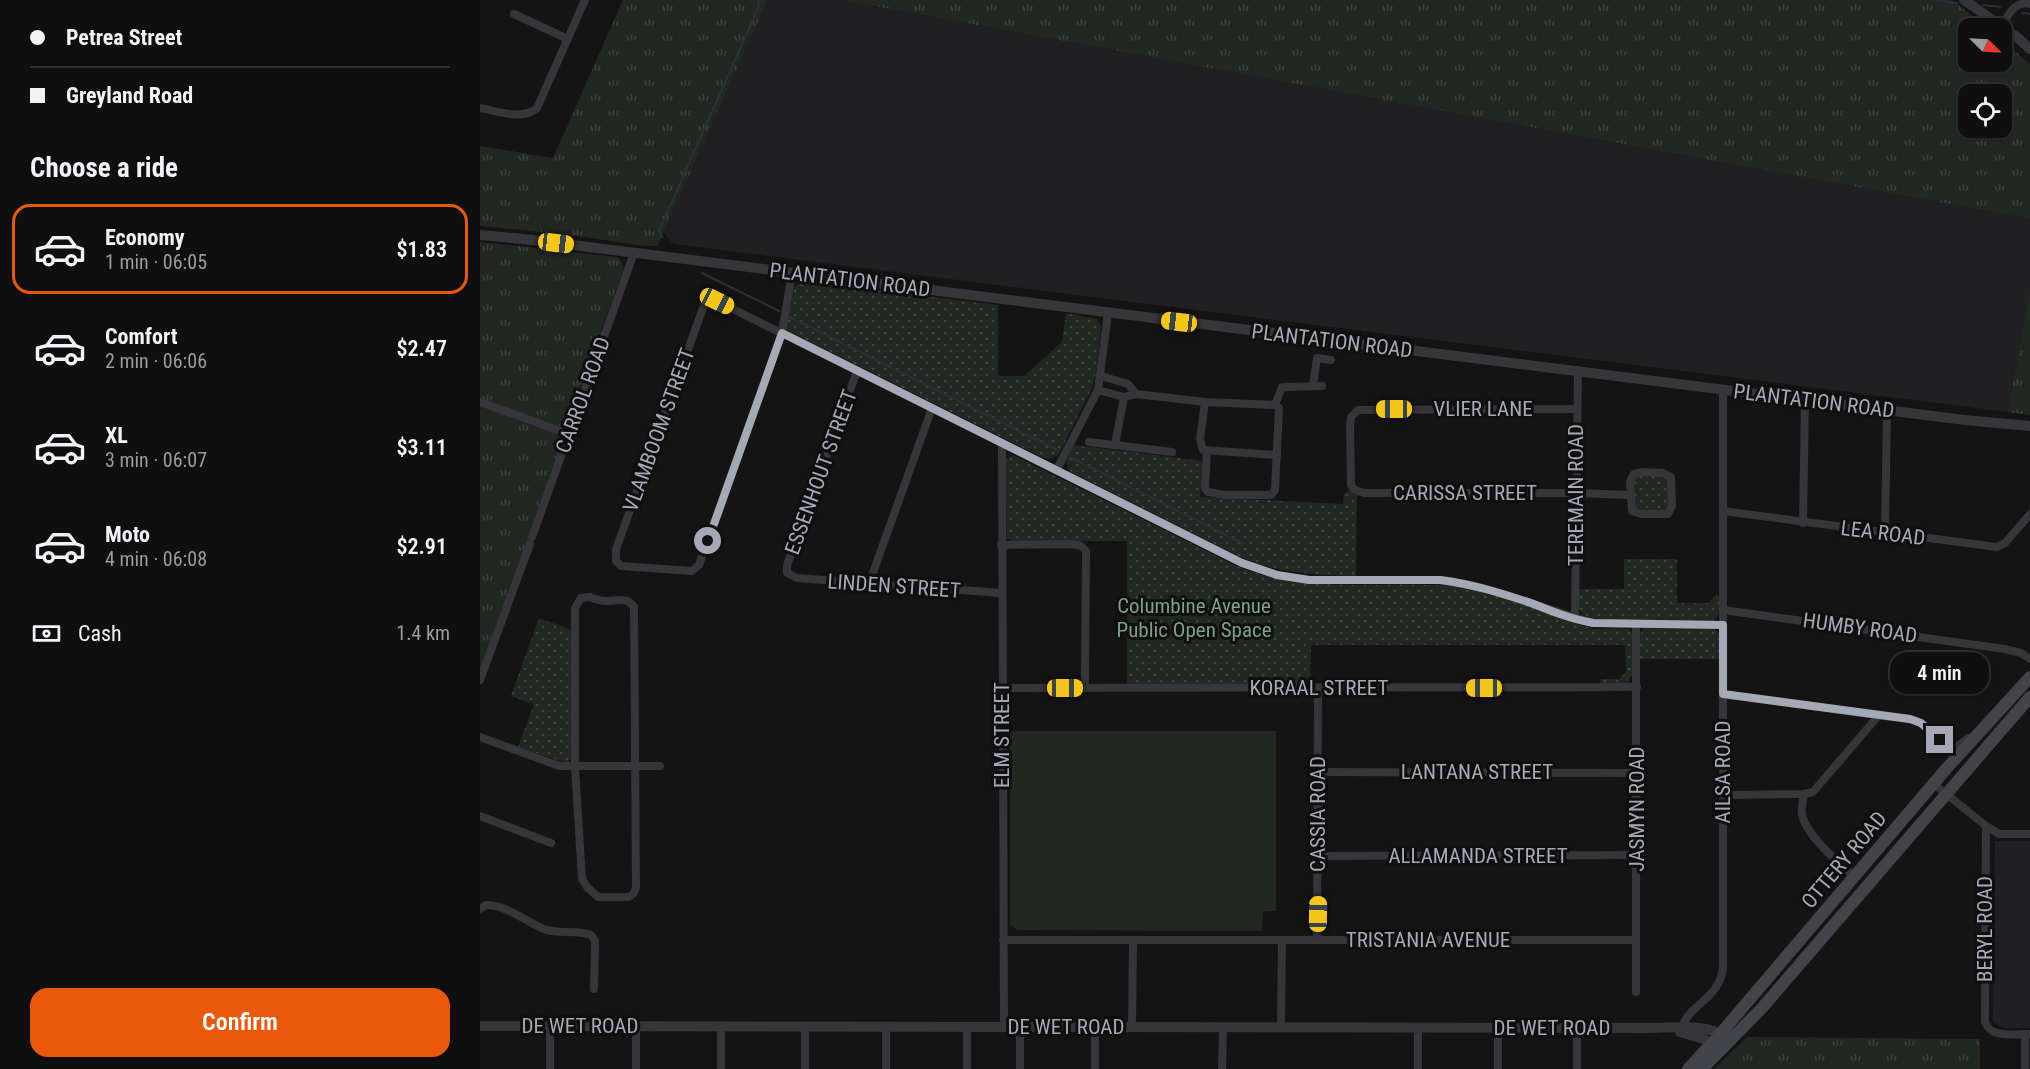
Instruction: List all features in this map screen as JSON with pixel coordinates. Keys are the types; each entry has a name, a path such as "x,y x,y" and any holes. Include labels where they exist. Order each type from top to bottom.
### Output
{"main road":[{"name":"OTTERY ROAD","path":"1702,1069 1717,1047 1855,877 1946,769 2030,677"},
{"name":"OTTERY ROAD","path":"1726,1037 1762,1008 2030,697"},
{"name":"OTTERY ROAD","path":"1688,1069 1717,1047"}],"street":[{"path":"480,108 524,115 531,114 537,108 585,0"},
{"path":"1964,0 1989,18"},
{"path":"2007,18 2018,4 2030,4"},
{"path":"514,14 568,39"},
{"path":"2012,35 2030,49"},
{"name":"PLANTATION ROAD","path":"480,235 2030,426"},
{"name":"CARROL ROAD","path":"480,680 634,253"},
{"path":"792,273 782,333 1242,563 1277,575 1309,580 1440,580 1460,583 1504,594 1593,623 1723,625"},
{"name":"VLAMBOOM STREET","path":"708,301 717,301 782,333 697,568 692,571 625,567 616,561 616,549 703,308 708,301"},
{"path":"1056,471 1098,390 1108,313"},
{"path":"1275,405 1282,387 1318,386 1317,358 1331,360"},
{"name":"TEREMAIN ROAD","path":"1575,619 1578,370"},
{"name":"ESSENHOUT STREET","path":"787,573 787,565 857,371"},
{"path":"1101,376 1128,384 1136,394"},
{"name":"AILSA ROAD","path":"1681,1030 1686,1020 1715,990 1723,975 1723,389"},
{"path":"1098,390 1124,397 1136,394 1205,402 1275,405"},
{"path":"1115,446 1124,397"},
{"path":"1803,523 1805,399"},
{"path":"480,402 569,434"},
{"path":"1205,402 1200,445 1203,450 1277,455"},
{"path":"1208,451 1205,490 1212,494 1225,495 1268,496 1273,494 1279,411 1275,405"},
{"path":"869,584 932,408"},
{"name":"VLIER LANE","path":"1355,490 1350,481 1350,428 1354,412 1363,409 1576,409"},
{"path":"1885,532 1887,410"},
{"path":"1089,442 1172,452"},
{"name":"ELM STREET","path":"1002,443 1004,1027"},
{"path":"1663,473 1672,479 1672,508 1668,514 1634,513 1631,509 1630,495 1630,479 1634,474 1663,473"},
{"name":"CARISSA STREET","path":"1355,490 1374,494 1630,495"},
{"name":"LEA ROAD","path":"1723,511 1997,547 2005,543 2030,514"},
{"path":"1001,545 1073,544 1086,550 1085,688"},
{"name":"LINDEN STREET","path":"787,573 794,578 1002,593"},
{"path":"590,597 606,601 625,600 630,601 634,607 634,766 636,890 629,897 595,896 582,879 575,767 575,608 581,598 590,597"},
{"name":"HUMBY ROAD","path":"1723,610 2006,649 2030,658"},
{"name":"JASMYN ROAD","path":"1636,625 1636,992"},
{"name":"KORAAL STREET","path":"1002,688 1636,687"},
{"name":"CASSIA ROAD","path":"1317,940 1318,688"},
{"path":"1723,694 1916,721 1940,740 1949,753 1946,769"},
{"path":"1722,795 1810,793 1816,789 1879,715"},
{"path":"1940,740 1958,746 1974,731 1990,721"},
{"path":"480,737 559,766 660,766"},
{"name":"LANTANA STREET","path":"1318,772 1637,773"},
{"path":"1934,784 1999,834 2030,834"},
{"path":"1804,794 1802,810 1805,821 1824,850 1855,877"},
{"path":"480,816 551,843"},
{"name":"BERYL ROAD","path":"1986,826 1985,1018 1989,1030 1996,1033 2027,1034"},
{"name":"ALLAMANDA STREET","path":"1319,856 1637,855"},
{"path":"480,909 486,905 497,906 544,929 565,933 586,933 594,938 594,989"},
{"name":"TRISTANIA AVENUE","path":"1003,940 1636,940"},
{"path":"1132,940 1132,1027"},
{"path":"1281,1027 1282,940"},
{"name":"DE WET ROAD","path":"480,1026 1653,1028 1726,1037"},
{"path":"550,1026 550,1069"},
{"path":"636,1026 636,1069"},
{"path":"721,1027 721,1069"},
{"path":"805,1027 805,1069"},
{"path":"886,1027 886,1069"},
{"path":"1020,1027 1020,1069"},
{"path":"1095,1027 1095,1069"},
{"path":"1222,1069 1223,1027"},
{"path":"967,1028 967,1069"},
{"path":"1418,1028 1418,1069"},
{"path":"1498,1028 1498,1069"},
{"path":"1577,1028 1577,1069"},
{"name":"DE WET ROAD","path":"1681,1030 1717,1047"},
{"path":"2025,1069 2027,1034"}],"shaded area":[{"path":"768,0 841,0 2030,219 2030,285 2008,412 673,244 663,231"},
{"path":"1995,841 2030,841 2030,1028 2004,1028 1993,1022"}],"green space":[{"path":"623,0 768,0 657,246 480,226 480,146 553,158"},
{"path":"841,0 1952,0 1975,18 1958,18 1958,72 2012,72 2012,48 2030,64 2030,219"},
{"path":"480,242 617,257 621,261 624,268 567,423 562,427 480,399"},
{"path":"805,281 998,305 998,376 1024,376 1062,342 1066,313 1097,319 1101,326 1096,373 1092,388 1059,454 1051,459 1041,457 791,333 787,330 787,325 794,287"},
{"path":"2030,285 2030,415 2008,412"},
{"path":"480,405 558,434 562,442 480,675"},
{"name":"Columbine Avenue Public Open Space","path":"1073,445 1203,461 1200,497 1343,504 1344,494 1350,490 1357,495 1356,576 1280,570 1237,556 1072,473 1067,463"},
{"name":"Columbine Avenue Public Open Space","path":"1013,455 1235,565 1263,575 1321,584 1410,584 1470,588 1485,591 1588,627 1629,629 1632,633 1632,675 1627,683 1601,684 1601,679 1619,679 1626,672 1625,645 1311,645 1310,684 1127,685 1127,541 1012,541 1007,538 1006,459"},
{"path":"1660,475 1668,479 1669,504 1665,511 1636,511 1633,482 1637,476"},
{"path":"1624,559 1677,559 1677,603 1709,603 1716,595 1719,595 1718,616 1713,621 1592,619 1587,617 1579,608 1579,589 1624,589"},
{"path":"539,618 572,630 571,759 566,763 518,747 534,704 511,696"},
{"path":"1644,628 1715,629 1719,634 1719,659 1640,659 1640,634"},
{"path":"1010,731 1276,731 1276,911 1263,911 1262,931 1018,930 1010,925"},
{"path":"1747,1037 1980,1039 1980,1069 1714,1069"}],"waterway":[{"path":"1936,0 1957,3"},
{"path":"662,237 659,231 759,6 758,1"},
{"path":"1983,5 2000,7"},
{"path":"2022,13 2030,14"},
{"path":"702,273 779,311"},
{"path":"790,317 1057,450"},
{"path":"1072,458 1242,543"}],"route":[{"path":"708,541 782,333 1056,471 1262,571 1309,580 1440,580 1460,583 1504,594 1593,623 1723,625 1723,694 1910,719 1921,723 1940,740"}]}
